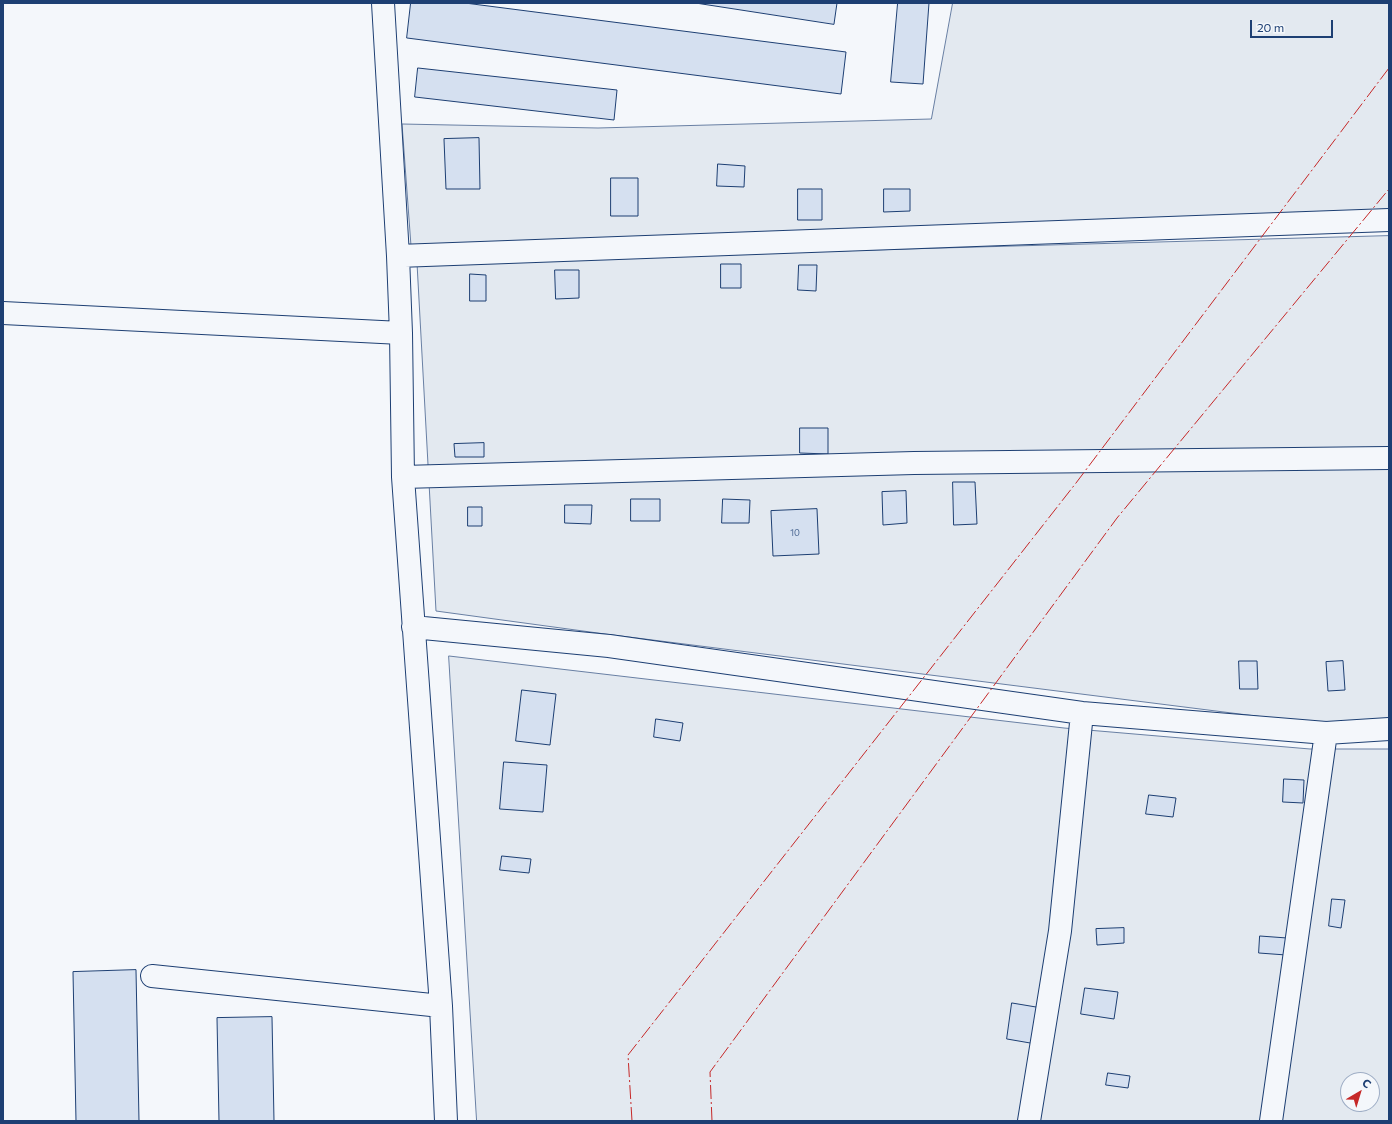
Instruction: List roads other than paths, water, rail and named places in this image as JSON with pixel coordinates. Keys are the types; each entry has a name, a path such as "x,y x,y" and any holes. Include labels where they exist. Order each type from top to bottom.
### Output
{"street":[{"path":"383,3 398,256 401,333 403,477 441,1006 446,1121"},
{"path":"398,256 1389,220"},
{"path":"3,313 401,333"},
{"path":"403,477 914,463 1389,458"},
{"path":"413,627 609,646 1082,713 1326,733 1389,729"},
{"path":"1029,1121 1060,931 1082,713"},
{"path":"1271,1121 1326,733"},
{"path":"152,976 441,1006"}]}
